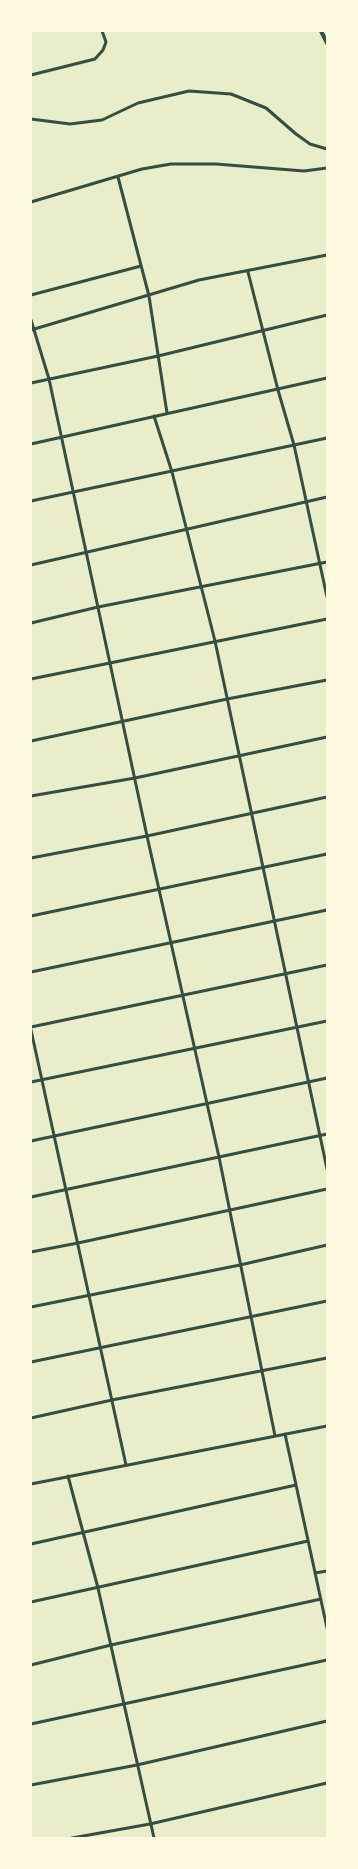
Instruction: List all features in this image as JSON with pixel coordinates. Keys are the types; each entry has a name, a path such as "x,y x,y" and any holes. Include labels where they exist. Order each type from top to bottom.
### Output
{"street":[{"path":"31,75 95,59 103,50 106,42 102,31"},
{"path":"321,31 327,43"},
{"path":"31,119 70,124 102,120 138,103 188,91 231,94 266,108 310,144 327,149"},
{"path":"31,202 142,169 171,164 216,164 304,171 327,168"},
{"path":"118,176 149,296 167,413"},
{"path":"32,330 199,280 248,272 327,255"},
{"path":"31,295 141,266"},
{"path":"248,272 262,330 294,445 327,597"},
{"path":"31,383 158,356 327,315"},
{"path":"31,320 32,330 49,379 62,437 147,836 219,1157 275,1436"},
{"path":"31,444 327,378"},
{"path":"154,416 172,472 200,587 215,641 327,1169"},
{"path":"31,501 327,438"},
{"path":"31,565 327,497"},
{"path":"31,623 98,607 327,562"},
{"path":"31,679 327,619"},
{"path":"31,741 228,699 327,680"},
{"path":"31,796 135,778 327,737"},
{"path":"31,858 147,836 251,812 327,797"},
{"path":"31,916 327,854"},
{"path":"31,972 172,944 327,910"},
{"path":"126,1465 31,1029 327,965"},
{"path":"31,1082 327,1021"},
{"path":"31,1141 327,1078"},
{"path":"31,1197 327,1134"},
{"path":"31,1252 327,1189"},
{"path":"31,1307 240,1265 327,1245"},
{"path":"31,1362 251,1318 327,1301"},
{"path":"31,1418 112,1400 262,1372 327,1358"},
{"path":"31,1484 327,1426"},
{"path":"285,1434 327,1628"},
{"path":"68,1476 98,1588 154,1838"},
{"path":"31,1544 296,1485"},
{"path":"31,1602 308,1541"},
{"path":"315,1573 327,1571"},
{"path":"31,1665 110,1645 321,1599"},
{"path":"31,1724 327,1660"},
{"path":"31,1785 137,1765 327,1721"},
{"path":"72,1838 150,1824 327,1783"}]}
